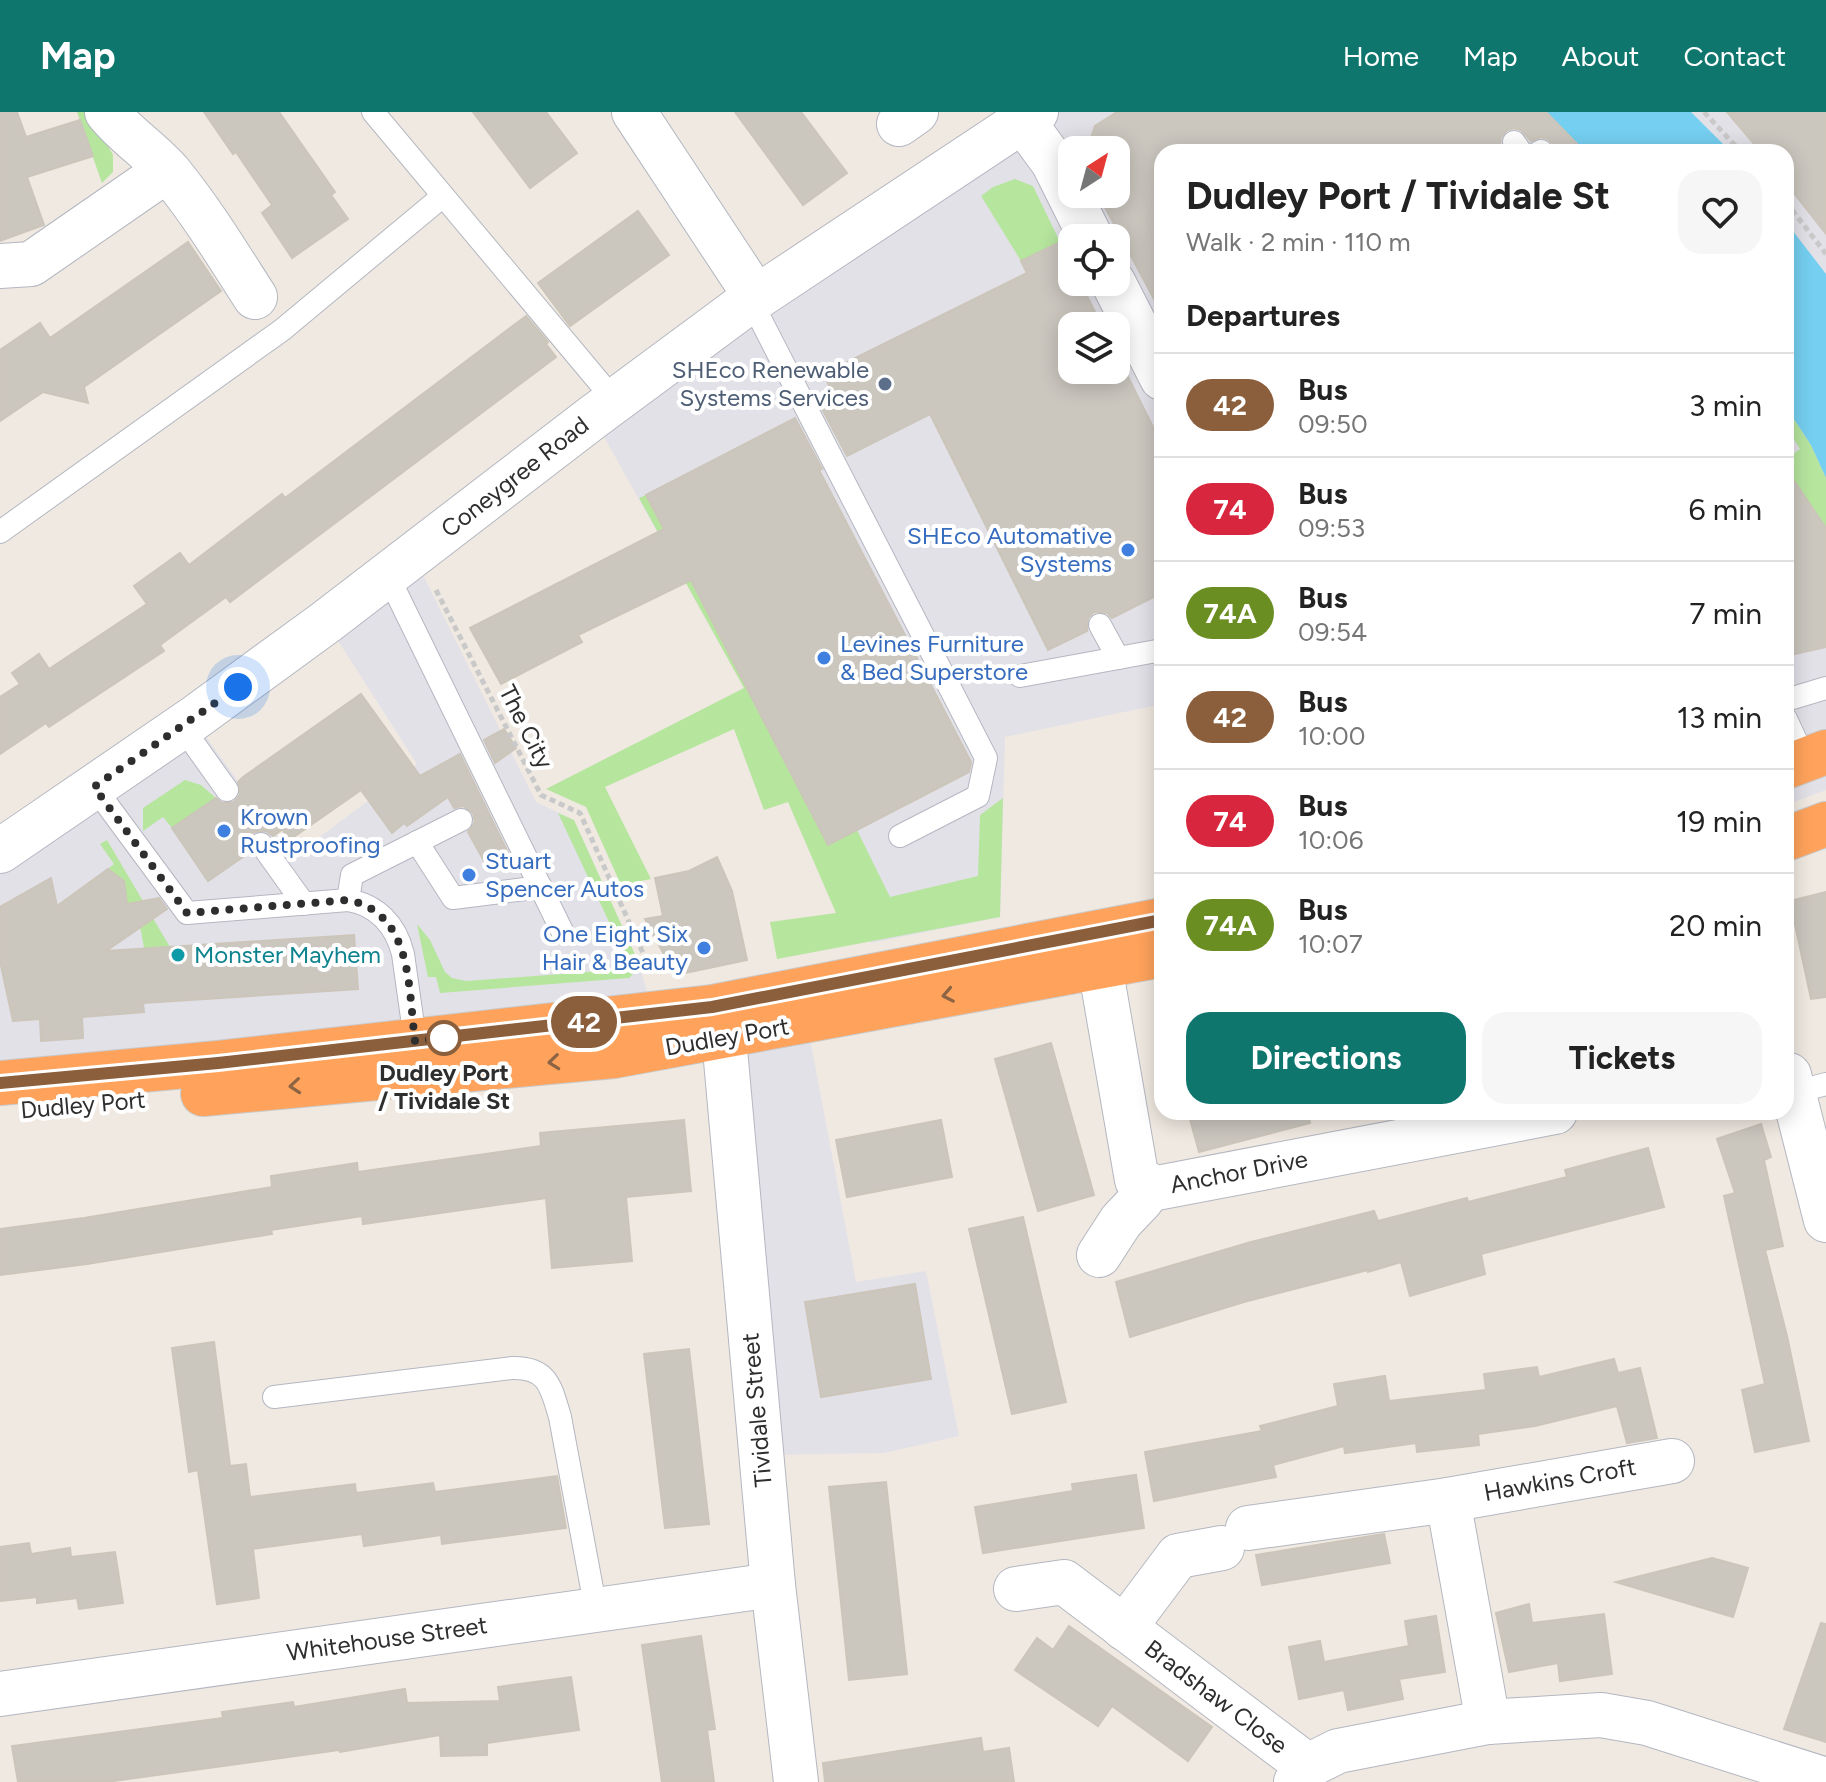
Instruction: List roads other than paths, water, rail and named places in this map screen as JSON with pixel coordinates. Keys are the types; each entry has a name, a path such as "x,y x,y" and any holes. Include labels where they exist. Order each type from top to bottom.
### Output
{"highway":[{"path":"1794,836 1826,824"},
{"path":"969,956 990,969 1087,952 1100,966 1146,923"},
{"name":"Dudley Port","path":"0,1083 418,1058 614,1056 731,1020 969,956 1146,923"},
{"name":"Dudley Port","path":"0,1113 418,1058 660,1013 679,1030 1154,956"}],"street":[{"path":"107,112 167,170 199,211 255,297"},
{"path":"634,112 754,299"},
{"path":"1003,122 1053,162 1084,224"},
{"name":"Coneygree Road","path":"0,851 182,727 403,564 615,401 1003,122"},
{"path":"0,266 31,264 167,170"},
{"path":"1122,296 1154,347"},
{"name":"Anchor Drive","path":"1100,966 1137,1180 1157,1188 1513,1120"},
{"name":"Tividale Street","path":"731,1020 773,1585 796,1782"},
{"path":"1796,1078 1826,1220"},
{"path":"1099,1255 1121,1221 1142,1199 1147,1184"},
{"name":"Hawkins Croft","path":"1235,1538 1672,1461"},
{"path":"1448,1500 1488,1722"},
{"name":"Bradshaw Close","path":"1124,1628 1178,1556 1235,1538"},
{"name":"Bradshaw Close","path":"1016,1589 1064,1582 1302,1774"},
{"name":"Whitehouse Street","path":"0,1694 773,1585"},
{"path":"1302,1774 1338,1751 1488,1722 1601,1715 1647,1723 1826,1780"}],"lane":[{"path":"373,112 615,401"},
{"path":"0,532 282,330 443,196"},
{"path":"754,299 856,524 947,698 986,758 978,796 900,836"},
{"path":"403,564 562,931"},
{"path":"1100,625 1118,658"},
{"path":"1020,676 1154,651"},
{"path":"1794,698 1826,688"},
{"path":"182,727 227,790"},
{"path":"1794,735 1806,760"},
{"path":"94,787 187,913 348,900 365,903 387,920 400,943 418,1058"},
{"path":"348,900 352,875 461,820"},
{"path":"417,842 453,898 541,887"},
{"path":"261,844 304,904"},
{"path":"274,1397 512,1368 525,1368 541,1374 551,1386 560,1417 596,1610"}],"water":[{"path":"1542,112 1691,112 1723,144 1576,144"},
{"path":"1794,232 1826,274 1826,478 1811,445 1794,419"}],"place":[{"name":"SHEco Renewable Systems Services","path":"885,384"},
{"name":"SHEco Automative Systems","path":"1128,550"},
{"name":"Levines Furniture & Bed Superstore","path":"824,658"},
{"name":"Krown Rustproofing","path":"224,831"},
{"name":"Stuart Spencer Autos","path":"469,875"},
{"name":"One Eight Six Hair & Beauty","path":"704,948"},
{"name":"Monster Mayhem","path":"178,955"},
{"name":"Dudley Port / Tividale St","path":"444,1038"}]}
